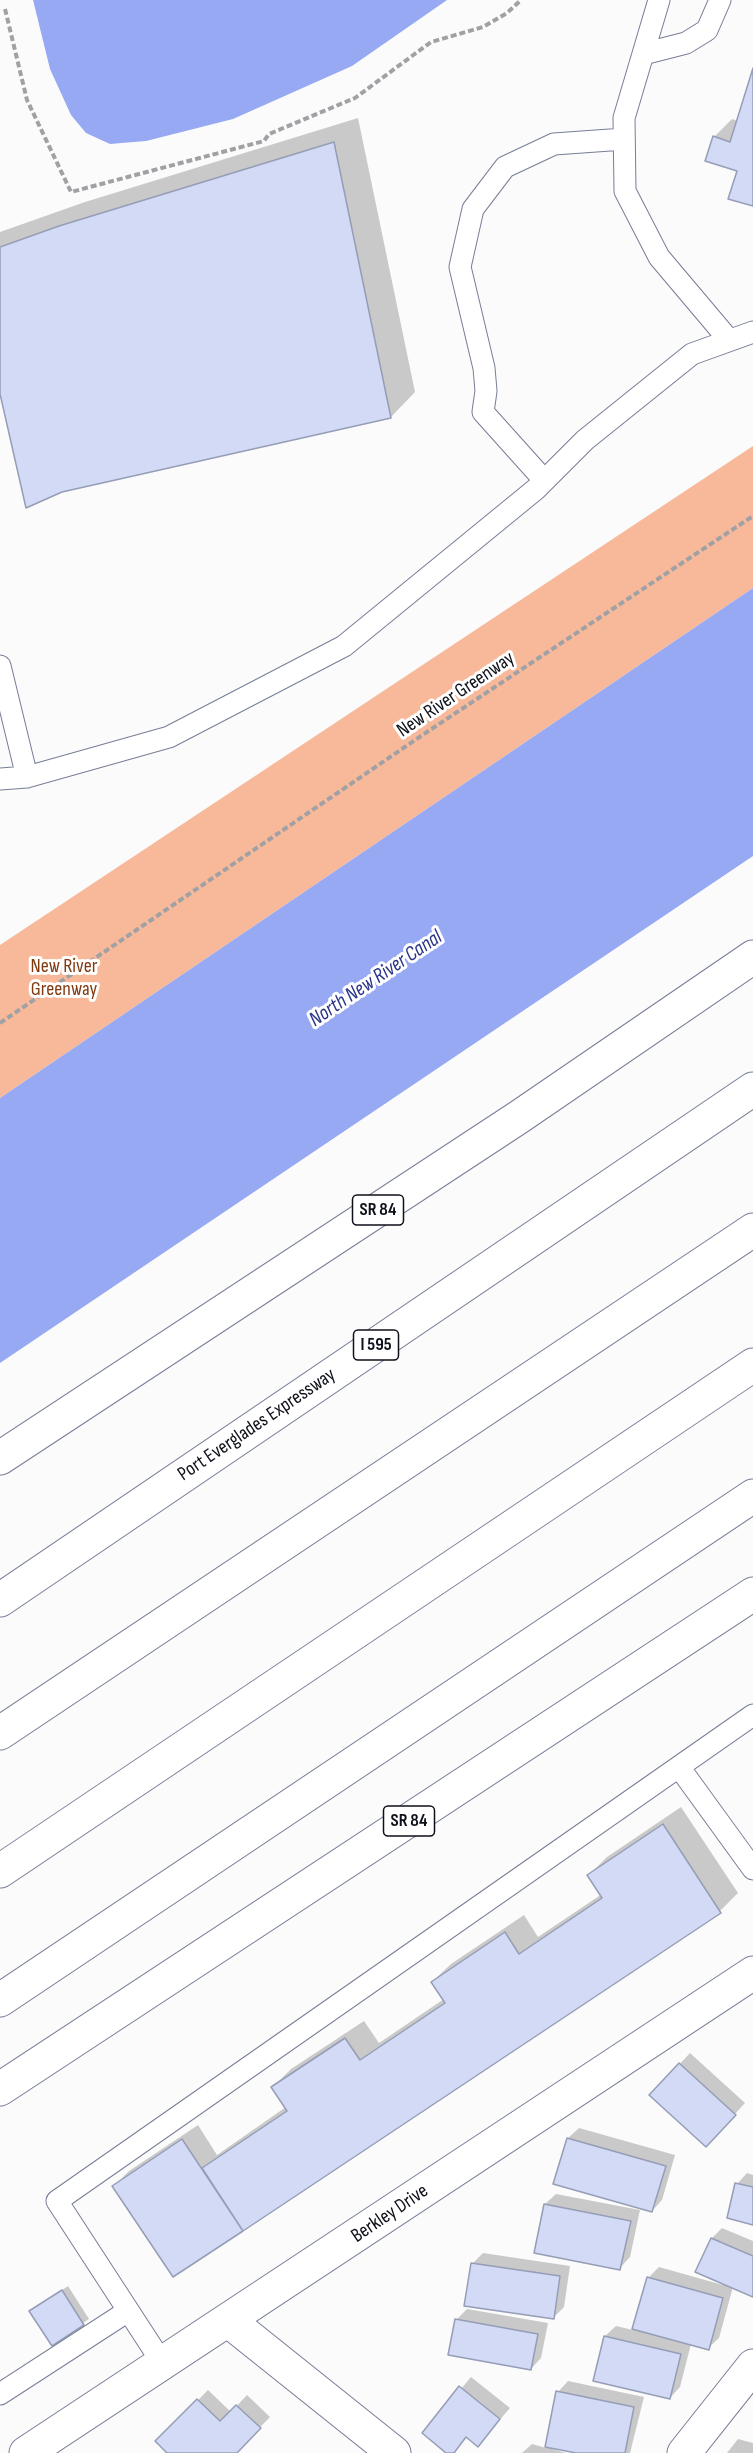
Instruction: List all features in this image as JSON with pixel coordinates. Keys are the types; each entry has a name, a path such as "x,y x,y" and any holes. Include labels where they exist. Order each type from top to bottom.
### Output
{"main road":[{"name":"SR 84","path":"0,1458 519,1117 753,957"},
{"name":"Port Everglades Expressway","path":"0,1600 753,1089"},
{"path":"0,1733 753,1230"},
{"path":"0,1871 753,1365"},
{"path":"0,2000 753,1496"},
{"name":"SR 84","path":"0,2089 753,1594"},
{"name":"Berkley Drive","path":"26,2453 230,2321 753,1973"},
{"path":"0,2060 64,2048"},
{"path":"230,2321 394,2453"},
{"path":"684,2453 753,2366"}],"lane":[{"path":"659,0 624,117 626,191 659,257 729,340"},
{"path":"643,54 686,44 707,30 720,0"},
{"path":"544,480 483,412 486,391 484,368 459,267 473,209 505,167 554,144 624,139"},
{"path":"0,779 27,777 169,737 344,646 544,480 585,440 692,354 753,332"},
{"path":"0,666 27,777"},
{"path":"163,2364 57,2201 753,1715"},
{"path":"678,1767 753,1869"},
{"path":"0,2394 128,2311"}],"path":[{"path":"5,9 27,100 71,192 264,141 269,134 355,98 431,42 483,27 507,13 520,0"},
{"name":"New River Greenway","path":"0,1023 421,736 753,516"}],"green space":[{"name":"New River Greenway","path":"753,446 753,588 0,1098 0,945"}],"water":[{"path":"33,0 447,0 352,66 233,119 146,141 110,144 86,133 71,115 50,69"},
{"name":"North New River Canal","path":"753,588 753,856 0,1363 0,1098"}],"building":[{"path":"753,68 753,206 728,199 737,171 705,161 713,136 730,142"},
{"path":"334,142 391,418 62,492 26,508 0,394 0,247 59,226"},
{"path":"663,1824 721,1913 243,2231 202,2168 287,2111 271,2087 345,2038 360,2060 445,2003 431,1982 505,1932 519,1954 602,1898 587,1875"},
{"path":"679,2063 736,2115 706,2147 649,2095"},
{"path":"567,2138 666,2166 652,2212 553,2184"},
{"path":"182,2139 243,2231 173,2277 112,2186"},
{"path":"735,2183 753,2187 753,2225 727,2218"},
{"path":"544,2204 631,2221 620,2270 534,2253"},
{"path":"711,2238 753,2256 753,2297 695,2272"},
{"path":"471,2263 560,2276 554,2319 464,2306"},
{"path":"647,2277 723,2298 709,2350 632,2329"},
{"path":"62,2290 84,2325 52,2346 29,2311"},
{"path":"455,2319 538,2334 531,2370 448,2355"},
{"path":"604,2336 681,2354 670,2399 593,2381"},
{"path":"459,2386 500,2419 478,2447 466,2437 454,2453 446,2453 422,2433"},
{"path":"556,2391 634,2407 625,2453 576,2453 545,2447"},
{"path":"197,2399 220,2421 236,2405 261,2428 237,2453 167,2453 155,2441"}]}
